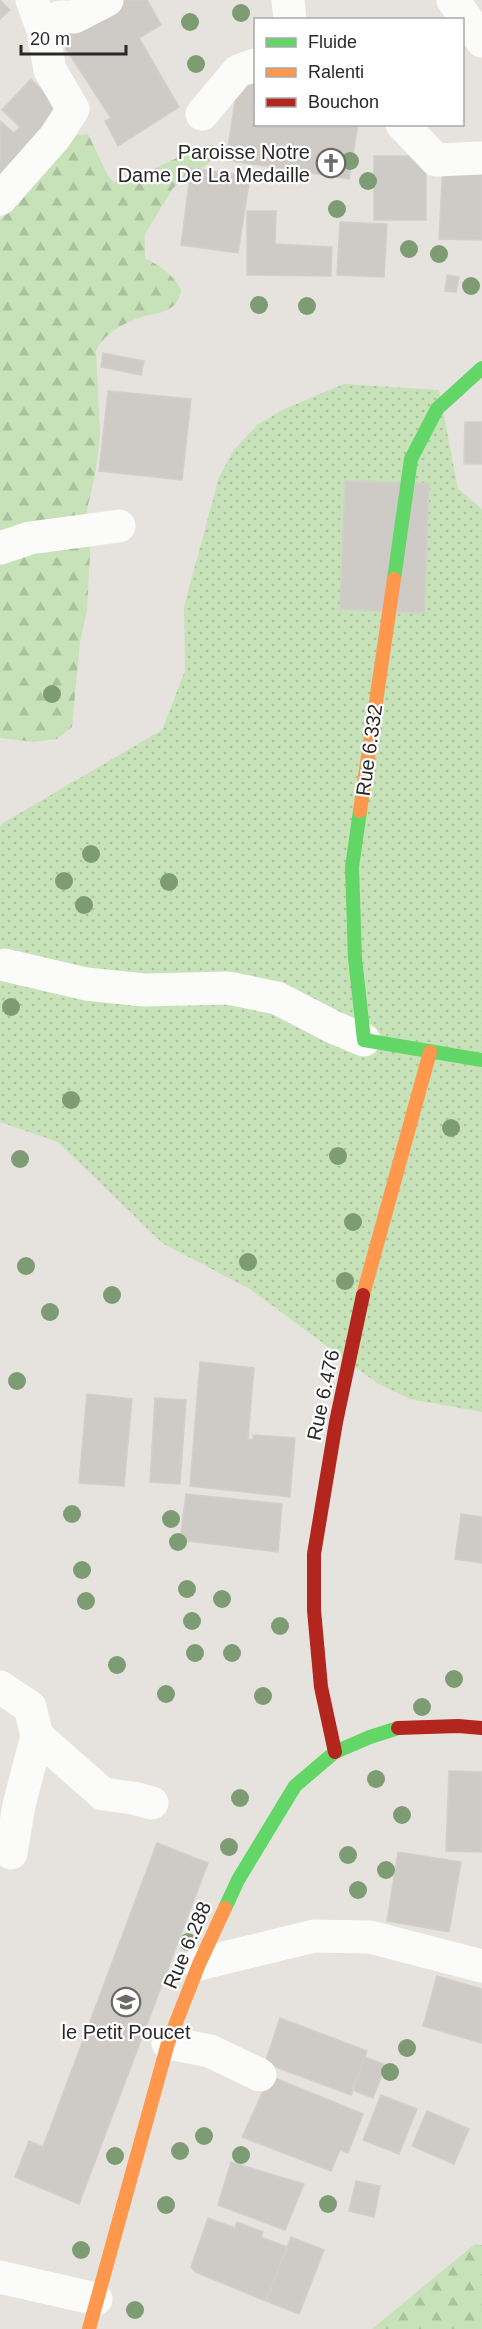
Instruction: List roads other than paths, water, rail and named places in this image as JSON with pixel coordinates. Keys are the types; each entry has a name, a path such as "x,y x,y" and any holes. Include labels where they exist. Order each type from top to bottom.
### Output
{"street":[{"path":"0,199 55,137 73,109 50,70 37,15 74,17 106,0"},
{"path":"288,0 290,18"},
{"path":"453,0 482,41"},
{"path":"202,114 238,71 254,65"},
{"path":"404,126 436,160 482,158"},
{"name":"Rue 6.332","path":"364,1040 355,958 352,867 411,459 437,409 482,368"},
{"path":"0,548 30,538 119,526"},
{"path":"5,965 86,984 144,990 228,988 277,998 364,1040 482,1060"},
{"name":"Rue 6.476","path":"335,1752 321,1687 314,1610 314,1554 336,1422 360,1306 430,1052"},
{"path":"0,1687 30,1707 37,1736 19,1805 11,1853"},
{"name":"Rue 6.288","path":"93,2314 168,2043 199,1964 238,1880 295,1786 335,1752 399,1728 458,1726 482,1728"},
{"path":"37,1736 103,1794 152,1803"},
{"path":"199,1964 314,1936 370,1937 482,1966"},
{"path":"168,2043 210,2051 260,2075"},
{"path":"0,2277 93,2314"}],"place":[{"name":"Paroisse Notre Dame De La Medaille","path":"331,163"},
{"name":"le Petit Poucet","path":"126,2002"}]}
